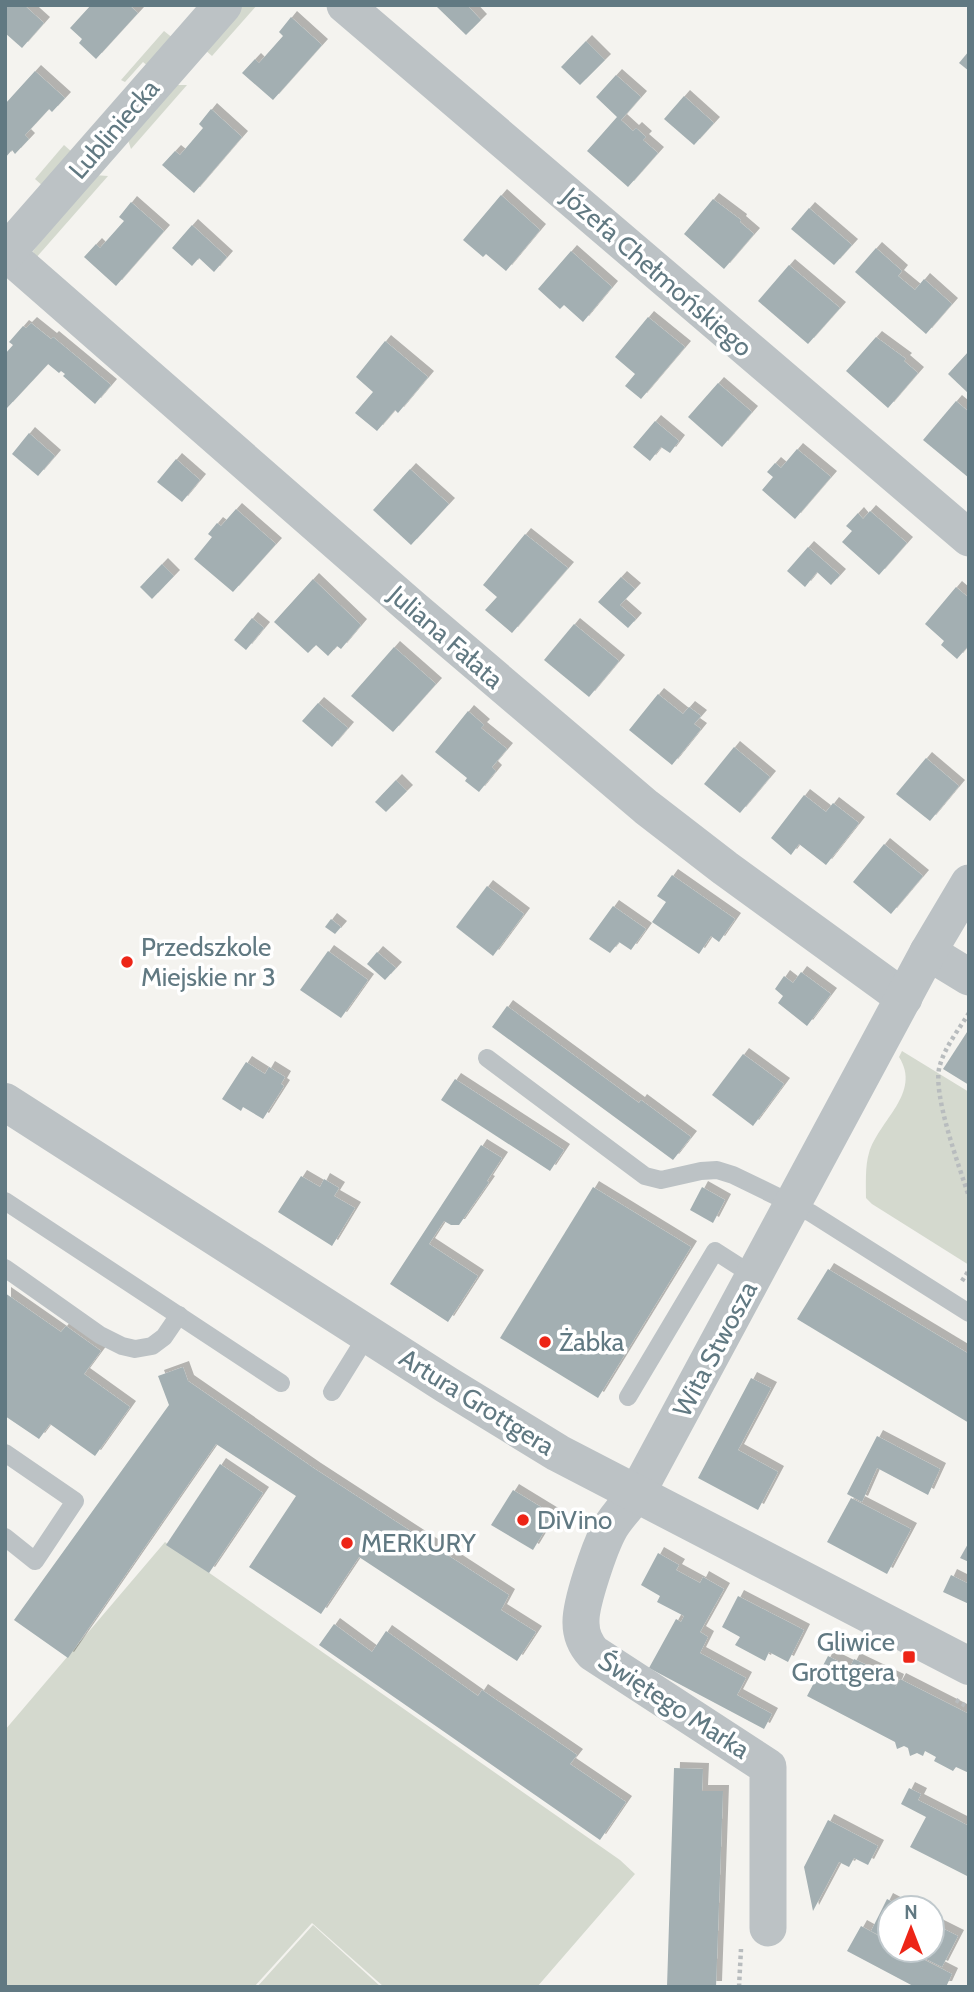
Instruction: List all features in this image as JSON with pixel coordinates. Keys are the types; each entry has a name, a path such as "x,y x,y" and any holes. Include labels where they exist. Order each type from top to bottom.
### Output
{"street":[{"name":"Lubliniecka","path":"6,253 223,5"},
{"name":"Józefa Chełmońskiego","path":"345,5 969,538"},
{"name":"Juliana Fałata","path":"6,253 646,807 904,998"},
{"name":"Wita Stwosza","path":"637,1493 928,952 969,883"},
{"path":"928,952 969,977"},
{"name":"Artura Grottgera","path":"5,1102 558,1452 969,1666"},
{"name":"Świętego Marka","path":"637,1493 610,1528 600,1553 582,1612 582,1634 593,1653 768,1767 768,1928"}],"lane":[{"path":"487,1058 645,1176 662,1180 717,1170 733,1175 793,1204 969,1313"},
{"path":"5,1201 281,1382"},
{"path":"628,1397 715,1251 754,1276"},
{"path":"5,1268 100,1335 122,1346 135,1349 152,1346 164,1336 179,1315"},
{"path":"332,1392 368,1334"},
{"path":"5,1453 75,1501 35,1561 5,1537"}],"path":[{"path":"969,1013 940,1063 937,1076 943,1112 969,1197"}],"shaded area":[{"path":"242,5 257,5 212,56 204,49"},
{"path":"164,31 174,39 149,67 143,62 125,82 121,80"},
{"path":"172,85 187,85 131,149 127,137"},
{"path":"64,145 73,153 44,187 35,179"},
{"path":"94,175 108,176 35,259 33,251"},
{"path":"902,1051 969,1092 969,1265 866,1198 869,1153 896,1106 905,1083 905,1070 899,1057"},
{"path":"165,1542 620,1860 635,1874 537,1987 384,1987 312,1923 254,1987 5,1987 5,1730"},
{"path":"313,1925 381,1987 257,1987"}],"building":[{"path":"5,5 24,5 44,23 22,48 5,33"},
{"path":"91,5 129,5 138,13 96,59 79,43 82,39 70,28"},
{"path":"467,5 481,20 466,35 437,7"},
{"path":"291,17 322,45 273,100 242,73 255,59 259,63 283,36 279,32"},
{"path":"586,41 605,60 580,85 561,67"},
{"path":"969,51 969,71 959,63"},
{"path":"35,71 65,98 52,112 49,109 25,135 29,139 15,154 12,150 5,158 5,104"},
{"path":"616,75 641,97 621,120 633,131 636,128 646,137 643,140 658,153 628,187 587,151 617,117 596,97"},
{"path":"684,96 714,123 694,145 664,119"},
{"path":"211,109 242,137 194,193 162,165 175,151 180,155 203,128 199,124"},
{"path":"501,195 540,230 506,271 463,240"},
{"path":"713,199 741,220 754,234 724,269 684,234"},
{"path":"131,202 164,231 116,286 84,257 96,244 100,248 124,221 119,217"},
{"path":"809,208 852,245 834,265 791,229"},
{"path":"192,225 227,257 214,272 199,258 192,266 172,248"},
{"path":"876,248 902,271 898,276 915,290 924,279 952,304 926,334 855,272"},
{"path":"571,251 612,287 583,322 564,305 560,309 538,289"},
{"path":"789,265 840,308 808,344 758,301"},
{"path":"648,317 685,347 641,399 625,386 635,374 615,357"},
{"path":"31,323 51,339 53,337 111,385 95,404 63,376 65,374 61,371 59,373 48,364 7,408 5,407 5,354 13,345 9,342 23,326 26,328"},
{"path":"876,337 906,359 904,361 918,373 888,408 846,371"},
{"path":"385,341 428,377 398,413 395,410 377,431 355,413 373,392 356,377"},
{"path":"969,351 969,394 948,374"},
{"path":"718,383 752,412 722,447 688,417"},
{"path":"956,401 969,412 969,478 923,440"},
{"path":"655,421 679,441 670,453 661,447 650,461 633,447"},
{"path":"29,433 55,456 38,476 12,454"},
{"path":"797,449 831,477 795,519 762,490 773,477 767,472 775,463 781,468"},
{"path":"176,459 200,480 182,502 157,482"},
{"path":"410,469 449,504 411,545 373,510"},
{"path":"236,509 276,544 233,592 194,559 212,537 208,534 217,523 221,526"},
{"path":"870,511 907,543 879,575 842,542 852,531 846,526 858,513 863,519"},
{"path":"525,534 568,568 512,633 485,610 497,597 483,585"},
{"path":"808,547 840,575 831,585 817,572 805,587 787,571"},
{"path":"162,564 174,576 152,599 140,587"},
{"path":"621,577 635,589 620,605 636,619 628,628 598,602"},
{"path":"313,579 361,625 341,649 337,646 328,656 316,645 308,653 274,622"},
{"path":"956,587 969,598 969,645 957,659 941,645 944,641 925,624"},
{"path":"252,618 264,628 246,650 234,640"},
{"path":"574,624 619,661 589,697 544,660"},
{"path":"394,647 436,684 393,732 351,696"},
{"path":"658,694 683,714 689,707 701,716 694,724 701,729 672,765 629,730"},
{"path":"318,703 348,728 332,747 302,721"},
{"path":"468,711 484,725 481,728 507,749 492,767 496,771 479,792 465,781 467,778 435,752"},
{"path":"734,747 770,777 740,813 704,784"},
{"path":"926,758 959,786 930,821 896,794"},
{"path":"396,780 407,791 386,812 375,802"},
{"path":"804,795 826,812 833,803 859,823 826,865 799,844 791,855 771,838"},
{"path":"884,844 923,876 891,914 853,882"},
{"path":"672,875 735,919 719,942 711,936 699,954 652,922 666,902 657,896"},
{"path":"487,886 524,914 493,956 456,927"},
{"path":"613,906 646,929 631,950 619,942 610,953 589,939"},
{"path":"331,919 341,927 335,934 325,927"},
{"path":"328,951 368,980 341,1018 300,990"},
{"path":"377,952 396,968 385,980 367,964"},
{"path":"801,972 831,994 807,1026 778,1003 783,996 775,989 784,976 793,983"},
{"path":"507,1006 639,1103 641,1100 691,1137 673,1160 492,1027"},
{"path":"969,1029 969,1085 943,1069"},
{"path":"743,1054 784,1084 753,1126 712,1095"},
{"path":"246,1062 265,1074 269,1067 285,1077 281,1084 284,1086 263,1119 243,1107 241,1111 222,1099"},
{"path":"455,1079 564,1150 550,1171 441,1100"},
{"path":"481,1145 502,1158 459,1225 444,1221 429,1244 478,1276 448,1322 390,1284"},
{"path":"301,1176 320,1187 324,1179 339,1188 334,1196 355,1208 332,1246 278,1212"},
{"path":"593,1187 691,1247 598,1398 500,1338"},
{"path":"702,1187 725,1200 713,1223 690,1210"},
{"path":"828,1269 969,1354 969,1423 797,1319"},
{"path":"5,1293 61,1332 66,1326 101,1351 84,1374 130,1407 95,1456 50,1424 39,1439 5,1416"},
{"path":"183,1367 188,1381 315,1469 509,1595 501,1610 536,1632 517,1661 359,1557 321,1614 249,1567 296,1496 216,1444 68,1658 14,1620 169,1405 158,1376"},
{"path":"751,1378 771,1388 738,1450 778,1472 758,1510 698,1478"},
{"path":"877,1436 940,1469 928,1495 877,1468 862,1502 847,1494"},
{"path":"220,1464 263,1493 209,1573 166,1545"},
{"name":"DiVino","path":"513,1490 554,1515 533,1550 491,1525"},
{"path":"851,1498 911,1529 887,1574 827,1542"},
{"path":"969,1542 969,1562 960,1558"},
{"path":"658,1553 679,1565 676,1570 700,1583 703,1577 724,1589 700,1632 708,1637 700,1653 746,1678 737,1695 772,1714 764,1729 649,1668 676,1619 681,1622 684,1616 657,1602 660,1596 641,1585"},
{"path":"951,1575 969,1584 969,1604 943,1592"},
{"path":"738,1596 804,1630 788,1662 769,1652 765,1661 735,1645 740,1637 722,1627"},
{"path":"334,1624 372,1652 386,1631 478,1696 482,1690 577,1755 570,1764 626,1802 600,1840 319,1645"},
{"path":"828,1656 850,1667 854,1659 898,1680 895,1688 900,1679 969,1714 969,1773 956,1767 953,1771 934,1761 936,1757 925,1751 923,1756 917,1753 910,1756 908,1748 904,1746 897,1749 895,1742 807,1696"},
{"path":"674,1768 703,1769 702,1791 723,1791 716,1987 667,1987"},
{"path":"909,1788 921,1794 918,1800 969,1826 969,1877 910,1847 926,1817 901,1804"},
{"path":"828,1820 878,1846 868,1865 854,1858 849,1867 839,1862 813,1911 804,1867"},
{"path":"876,1921 876,1934 871,1931"},
{"path":"861,1926 876,1934 876,1964 932,1964 952,1974 946,1987 915,1987 847,1951"},
{"path":"946,1930 958,1936 946,1959"}],"place":[{"name":"Przedszkole Miejskie nr 3","path":"127,962"},
{"name":"Żabka","path":"545,1342"},
{"name":"DiVino","path":"523,1520"},
{"name":"MERKURY","path":"347,1543"},
{"name":"Gliwice Grottgera","path":"909,1657"}]}
